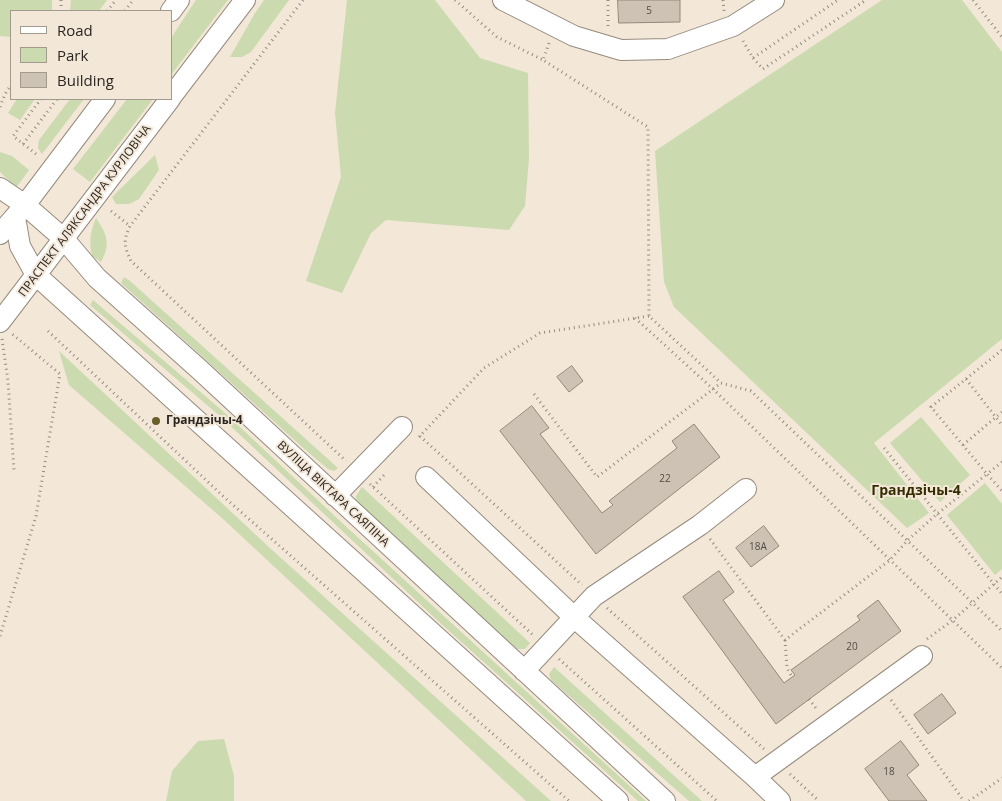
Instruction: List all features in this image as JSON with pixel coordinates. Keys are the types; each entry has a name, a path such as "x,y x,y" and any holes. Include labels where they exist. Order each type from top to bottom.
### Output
{"street":[{"path":"172,10 180,0"},
{"name":"ПРАСПЕКТ АЛЯКСАНДРА КУРЛОВІЧА","path":"172,97 245,0"},
{"path":"503,0 574,36 621,50 668,49 733,26 774,0"},
{"path":"0,234 20,211 104,100"},
{"name":"ПРАСПЕКТ АЛЯКСАНДРА КУРЛОВІЧА","path":"3,330 36,276 169,100"},
{"name":"ВУЛІЦА ВІКТАРА САЯПІНА","path":"0,188 20,211 64,239 97,278 665,801"},
{"path":"20,211 20,246 36,276 618,801"},
{"path":"335,496 402,427"},
{"path":"426,477 575,618 780,801"},
{"path":"524,671 594,596 700,525 746,489"},
{"path":"755,777 922,656"}],"path":[{"path":"108,10 116,0"},
{"path":"126,10 134,0"},
{"path":"303,0 130,226 124,247 131,261 546,647 717,801"},
{"path":"455,0 497,37 543,60 648,126 649,316 721,383 751,391 1002,631"},
{"path":"608,0 608,37"},
{"path":"753,58 838,0"},
{"path":"733,26 753,58 763,69 866,0"},
{"path":"973,0 1002,37"},
{"path":"543,60 556,27"},
{"path":"0,107 10,86"},
{"path":"36,154 13,136 40,100"},
{"path":"23,144 56,100"},
{"path":"111,211 130,226"},
{"path":"413,443 484,368 540,333 649,316"},
{"path":"635,318 713,389 1002,668"},
{"path":"3,330 14,470"},
{"path":"0,636 36,516 60,374 3,330"},
{"path":"48,331 224,497 568,801"},
{"path":"1002,350 931,407 1002,492"},
{"path":"966,379 1002,424"},
{"path":"534,394 597,477 721,383"},
{"path":"963,444 1002,412"},
{"path":"420,436 819,801"},
{"path":"884,448 1002,594"},
{"path":"785,640 890,560 908,540 937,514 1002,462"},
{"path":"373,487 386,472"},
{"path":"700,525 785,640 787,668 792,677"},
{"path":"881,686 964,801"},
{"path":"809,699 820,714"},
{"path":"969,801 1002,778"}],"green space":[{"path":"0,0 52,0 52,10 10,10 10,37 0,36"},
{"path":"71,0 107,0 100,10 70,10"},
{"path":"196,0 228,0 172,74 172,36"},
{"path":"264,0 289,0 251,52 242,57 230,57 255,13"},
{"path":"347,0 435,0 480,58 528,73 529,158 525,206 509,230 386,220 371,233 342,293 306,281 341,177 335,113"},
{"path":"882,0 962,0 1002,52 1002,339 874,443 929,513 907,528 674,307 664,282 655,151"},
{"path":"16,100 34,100 20,120 8,113"},
{"path":"69,100 83,100 42,154 38,148 39,140"},
{"path":"126,100 152,100 90,182 73,169"},
{"path":"0,152 12,156 29,170 16,188 0,172"},
{"path":"155,155 159,170 139,199 129,204 116,204 112,197"},
{"path":"96,218 103,229 107,244 101,262 92,256 91,232"},
{"path":"124,277 338,468 334,471 328,469 301,446 121,283"},
{"path":"93,300 225,413 646,801 638,801 437,620 221,417 90,305"},
{"path":"59,351 271,549 551,801 526,801 223,519 69,385"},
{"path":"921,417 970,475 940,502 890,443"},
{"path":"985,483 1002,504 1002,569 995,575 947,515"},
{"path":"362,487 530,643 525,649 517,649 495,631 356,503 356,496"},
{"path":"554,667 702,801 689,801 551,680 549,674"},
{"path":"224,739 234,776 234,801 166,801 172,771 198,741"}],"building":[{"path":"618,0 680,0 680,22 619,23"},
{"path":"572,366 583,381 569,392 557,377"},
{"path":"532,406 549,428 540,434 602,513 613,505 609,501 677,448 672,441 694,424 720,457 596,554 500,431"},
{"path":"764,526 779,546 751,567 736,548"},
{"path":"719,571 734,592 723,600 784,683 795,675 791,670 860,620 857,616 878,600 901,631 776,724 683,597"},
{"path":"942,694 956,713 928,734 914,715"},
{"path":"901,741 919,765 907,775 927,801 889,801 865,769"}],"place":[{"name":"Грандзічы-4","path":"156,421"}],"district":[{"name":"Грандзічы-4","path":"916,491"}]}
